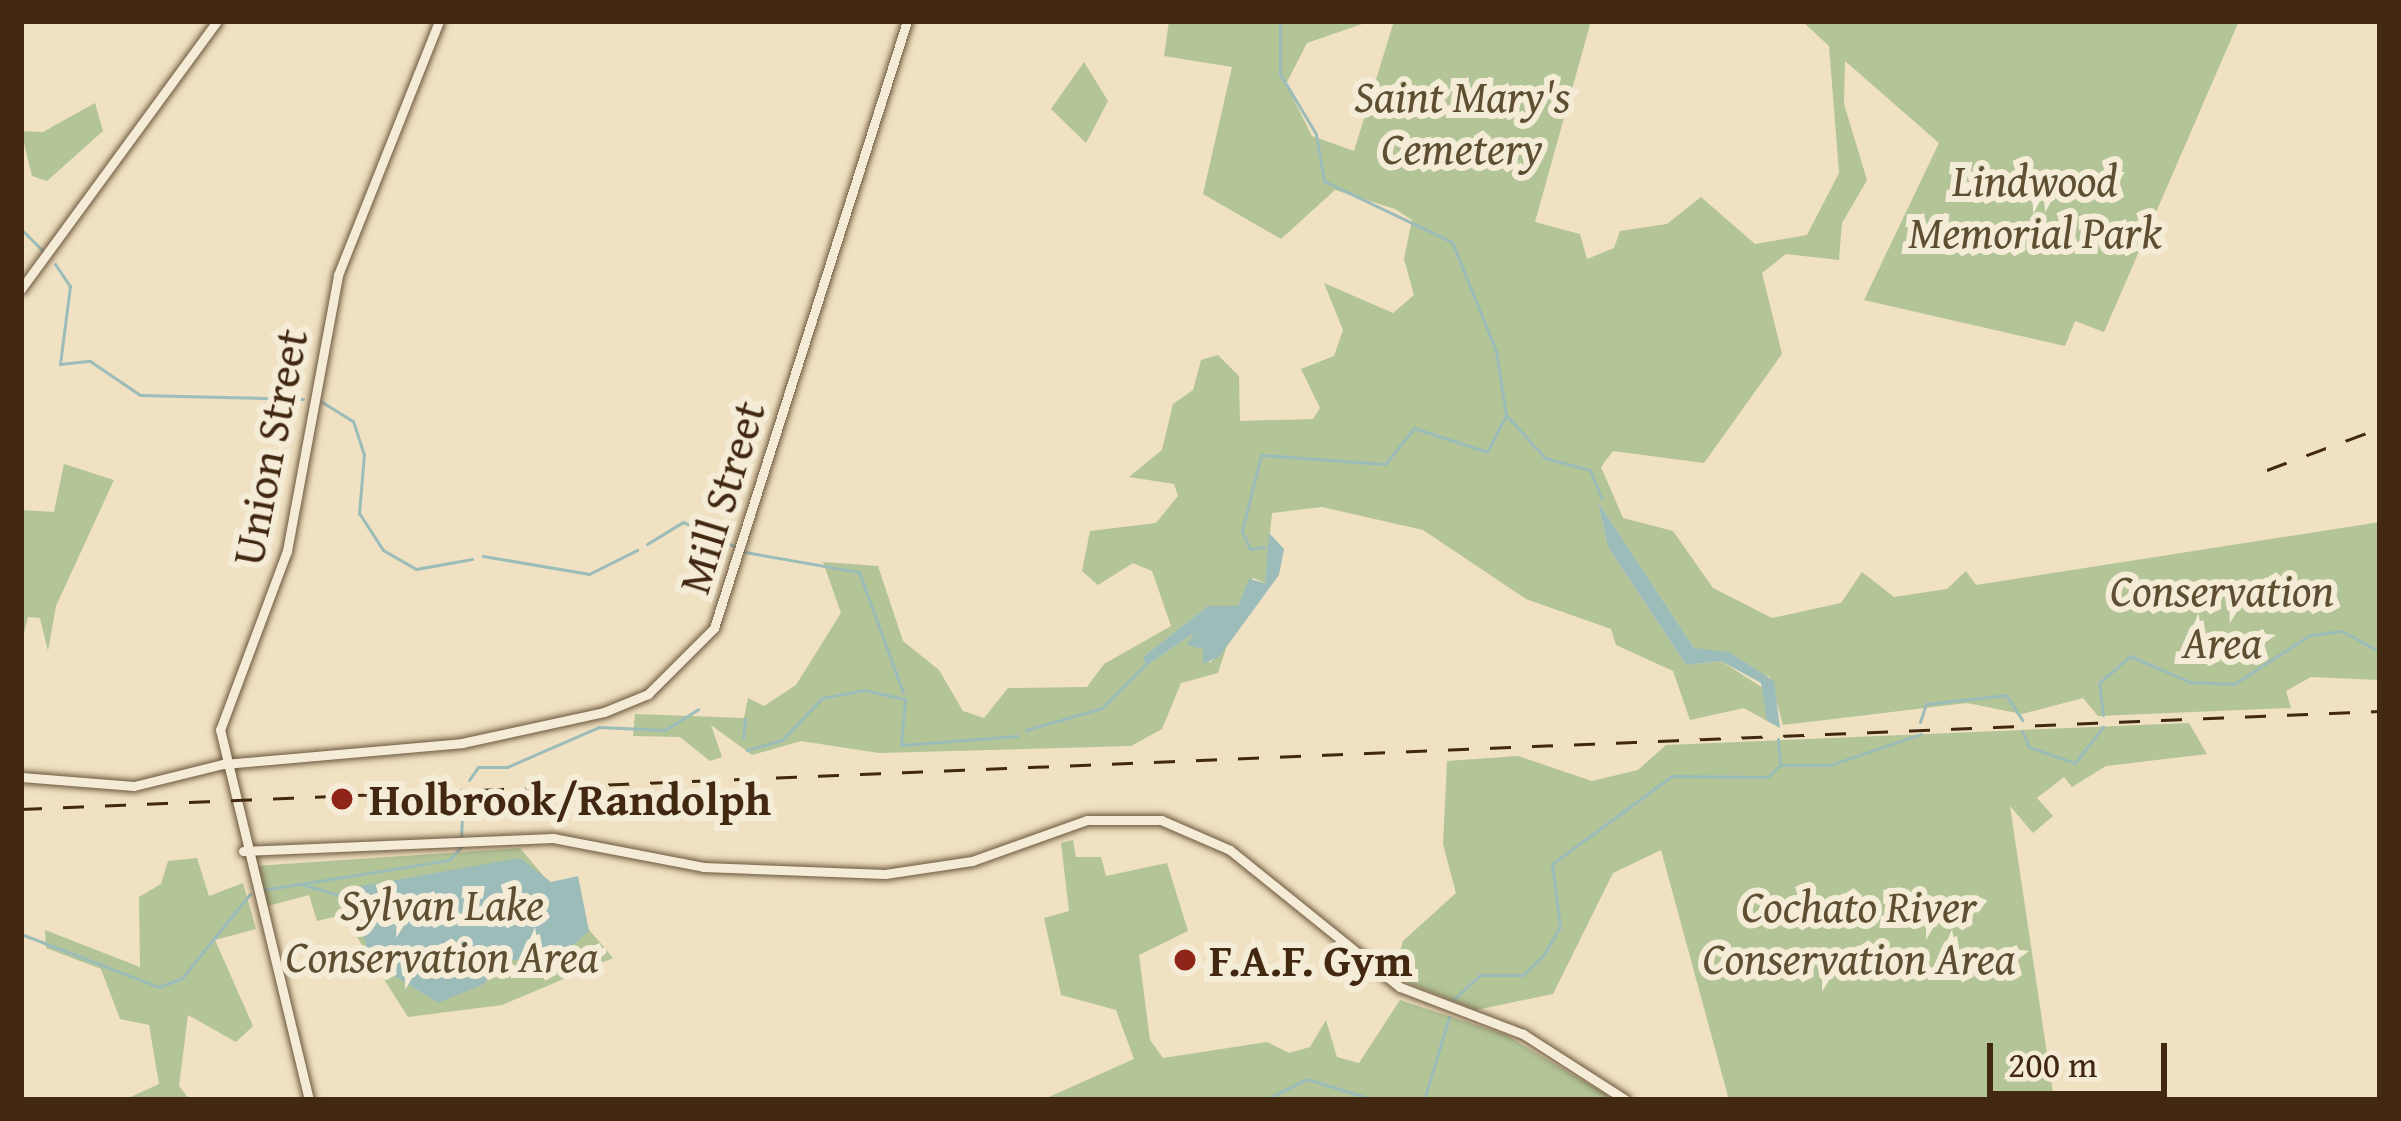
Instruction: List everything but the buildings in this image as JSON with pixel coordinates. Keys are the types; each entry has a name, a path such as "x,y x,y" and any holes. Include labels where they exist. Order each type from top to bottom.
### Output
{"main road":[{"path":"21,290 217,21"},
{"name":"Union Street","path":"309,1100 223,764 226,701 287,550 338,275 439,21"},
{"name":"Mill Street","path":"21,777 140,785 223,764 462,742 604,712 660,685 714,628 907,21"},
{"path":"243,850 562,839 687,865 876,874 973,861 1087,820 1161,820 1230,850 1394,983 1523,1034 1626,1100"}],"green space":[{"path":"1169,21 1362,24 1307,43 1286,84 1312,136 1354,151 1394,21 1591,21 1535,222 1580,234 1587,259 1614,248 1620,231 1667,224 1701,197 1755,244 1807,235 1839,173 1829,46 1802,21 2239,21 2104,332 2075,321 2065,346 1864,300 1939,143 1845,61 1844,104 1867,180 1842,223 1839,260 1786,254 1762,273 1782,354 1704,463 1613,451 1601,467 1623,518 1673,531 1713,588 1772,618 1841,603 1862,572 1894,597 1947,589 1966,571 1976,585 2380,522 2380,680 2311,677 2286,691 2291,708 2098,716 2083,698 2022,714 1967,703 1783,725 1770,677 1694,648 1598,502 1608,547 1686,665 1721,661 1766,690 1767,721 1744,708 1690,720 1673,671 1616,645 1611,629 1526,599 1423,530 1322,507 1272,513 1265,583 1253,578 1238,606 1208,606 1143,657 1147,665 1194,633 1210,663 1228,642 1218,673 1181,683 1162,729 1131,746 879,753 801,741 752,755 711,725 722,757 710,761 680,737 633,736 635,714 744,718 748,698 764,706 796,685 841,613 823,562 878,566 903,641 939,670 963,711 984,718 1008,688 1087,687 1104,664 1171,626 1152,571 1133,563 1098,585 1082,571 1090,531 1156,523 1178,496 1174,484 1129,477 1162,450 1173,404 1193,390 1201,360 1218,355 1239,376 1240,421 1313,419 1320,408 1301,369 1334,356 1343,330 1324,283 1393,313 1414,295 1404,259 1412,220 1395,209 1335,190 1281,239 1203,194 1232,67 1164,56"},
{"path":"1084,62 1108,101 1086,143 1051,109"},
{"path":"95,103 103,131 47,181 32,176 21,131 43,132"},
{"path":"64,464 114,480 56,606 48,651 40,618 28,617 21,644 21,510 54,512"},
{"name":"Cochato River Conservation Area","path":"2189,723 2207,754 2106,766 2072,787 2064,777 2037,798 2053,816 2033,833 2010,806 2054,1100 1729,1100 1661,850 1613,873 1553,994 1476,1010 1393,977 1403,941 1456,893 1443,844 1447,761 1518,756 1592,781 1638,770 1666,745"},
{"path":"1073,840 1076,857 1101,857 1106,876 1167,863 1188,931 1139,955 1150,1040 1163,1058 1267,1042 1289,1053 1310,1047 1326,1020 1337,1057 1359,1063 1400,1000 1506,1035 1615,1100 1042,1100 1134,1059 1116,1010 1061,995 1044,918 1069,911 1061,843"},
{"name":"Sylvan Lake Conservation Area","path":"520,848 613,958 502,1005 408,1017 343,915 317,921 309,895 264,907 255,866"},
{"path":"197,858 209,896 243,883 256,929 215,940 253,1026 236,1042 188,1015 179,1086 190,1100 124,1100 159,1084 149,1025 120,1019 101,969 46,948 45,930 140,967 139,897 161,884 168,861"}],"water":[{"path":"1598,502 1694,648 1729,652 1774,681 1780,728 1767,721 1761,683 1721,661 1686,665 1608,547"},
{"path":"1269,533 1284,549 1279,575 1219,657 1203,664 1203,649 1187,645 1194,633 1146,666 1143,657 1208,606 1238,606 1249,579 1265,583"},
{"path":"520,858 551,882 578,876 589,931 564,953 500,962 484,984 438,1003 371,961 350,888"}],"waterway":[{"path":"1280,21 1280,74 1316,134 1324,181 1452,242 1496,351 1506,415"},
{"path":"21,229 45,253"},
{"path":"55,264 70,286 60,364 90,361 140,395 303,399"},
{"path":"322,402 353,421 364,454 359,513 383,550 416,569 472,559"},
{"path":"1264,547 1250,549 1242,531 1261,455 1385,464 1414,428 1487,452 1506,415 1545,458 1590,470 1602,499"},
{"path":"647,544 683,522 734,546"},
{"path":"483,556 589,574 637,550"},
{"path":"745,552 859,572 903,692"},
{"path":"2103,715 2099,683 2130,656 2190,682 2234,684 2310,635 2342,631 2380,652"},
{"path":"1026,730 1102,708 1148,662"},
{"path":"747,750 782,740 822,698 864,690 905,699 901,745 1018,736"},
{"path":"1920,722 1926,704 2006,695 2022,720"},
{"path":"469,780 478,767 507,767 599,727 665,730 698,709"},
{"path":"743,738 745,718"},
{"path":"2022,731 2029,747 2075,763 2103,727"},
{"path":"1782,765 1830,765 1921,734"},
{"path":"1778,739 1780,762"},
{"path":"1453,1000 1480,975 1523,975 1543,956 1560,927 1552,864 1672,776 1768,777 1781,764"},
{"path":"461,837 463,797"},
{"path":"262,890 449,860 462,846"},
{"path":"301,884 345,897"},
{"path":"21,934 159,987 182,978 250,894"},
{"path":"1424,1100 1449,1017"},
{"path":"1265,1100 1307,1079 1375,1100"}],"railway":[{"path":"2267,470 2380,428"},
{"path":"21,809 2380,711"}],"place":[{"name":"Holbrook/Randolph","path":"342,799"},
{"name":"F.A.F. Gym","path":"1185,960"}],"park label":[{"name":"Saint Mary's Cemetery","path":"1462,122"},
{"name":"Lindwood Memorial Park","path":"2035,206"},
{"name":"Conservation Area","path":"2222,616"}]}
